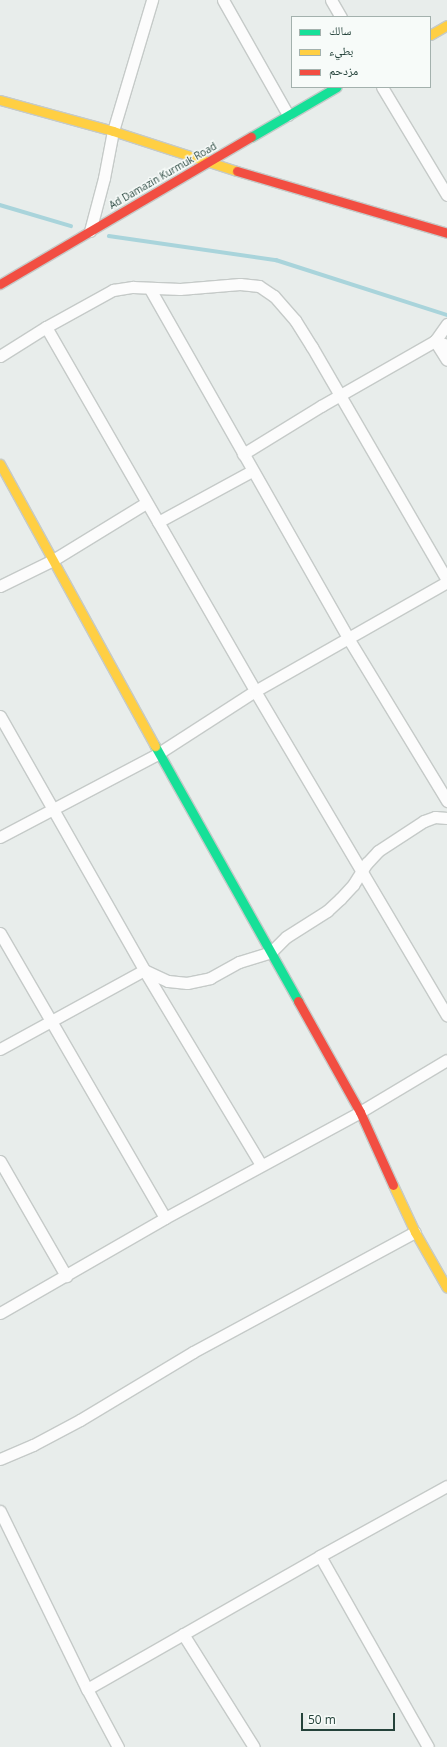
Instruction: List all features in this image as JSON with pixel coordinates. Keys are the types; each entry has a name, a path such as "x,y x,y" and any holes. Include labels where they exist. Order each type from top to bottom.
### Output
{"main road":[{"path":"431,34 447,25"},
{"name":"Ad Damazin Kurmuk Road","path":"0,284 335,88"},
{"path":"0,100 113,131 208,162 447,233"},
{"path":"0,464 159,753 360,1112 415,1232 447,1288"}],"street":[{"path":"90,231 104,178 113,131 152,0"},
{"path":"223,0 288,115"},
{"path":"331,0 340,16"},
{"path":"383,88 447,195"},
{"path":"0,356 46,327 113,290 133,287 150,289 187,289 240,284 259,286 274,296 294,320 340,395 447,581 255,691 159,753 0,837"},
{"path":"150,289 348,638 447,801"},
{"path":"243,454 340,395 436,341 447,324"},
{"path":"46,327 255,691 447,1016"},
{"path":"436,341 447,345"},
{"path":"436,341 447,360"},
{"path":"158,522 252,471"},
{"path":"0,586 54,560 146,503"},
{"path":"0,716 144,970 261,1165"},
{"path":"144,970 168,981 187,983 210,978 239,962 271,952 286,937 327,911 353,885 363,872 367,863 389,842 424,821 435,817 447,818"},
{"path":"0,932 165,1218"},
{"path":"0,1049 144,970"},
{"path":"0,1313 165,1218 360,1112 447,1060"},
{"path":"0,1161 66,1276"},
{"path":"0,1459 32,1445 80,1420 193,1352 415,1232"},
{"path":"86,1689 320,1556 447,1486"},
{"path":"0,1511 86,1689 118,1747"},
{"path":"320,1556 428,1747"},
{"path":"183,1634 254,1747"}],"waterway":[{"path":"0,205 71,226"},
{"path":"109,236 276,260 447,315"}],"traffic: fast":[{"path":"251,137 335,88"},
{"path":"155,746 298,1001"}],"traffic: slow":[{"path":"431,34 447,25"},
{"path":"0,100 113,131 237,171"},
{"path":"0,464 155,746"},
{"path":"393,1185 415,1232 447,1288"}],"traffic: jam":[{"path":"0,284 251,137"},
{"path":"237,171 447,233"},
{"path":"298,1001 360,1112 393,1185"}]}
